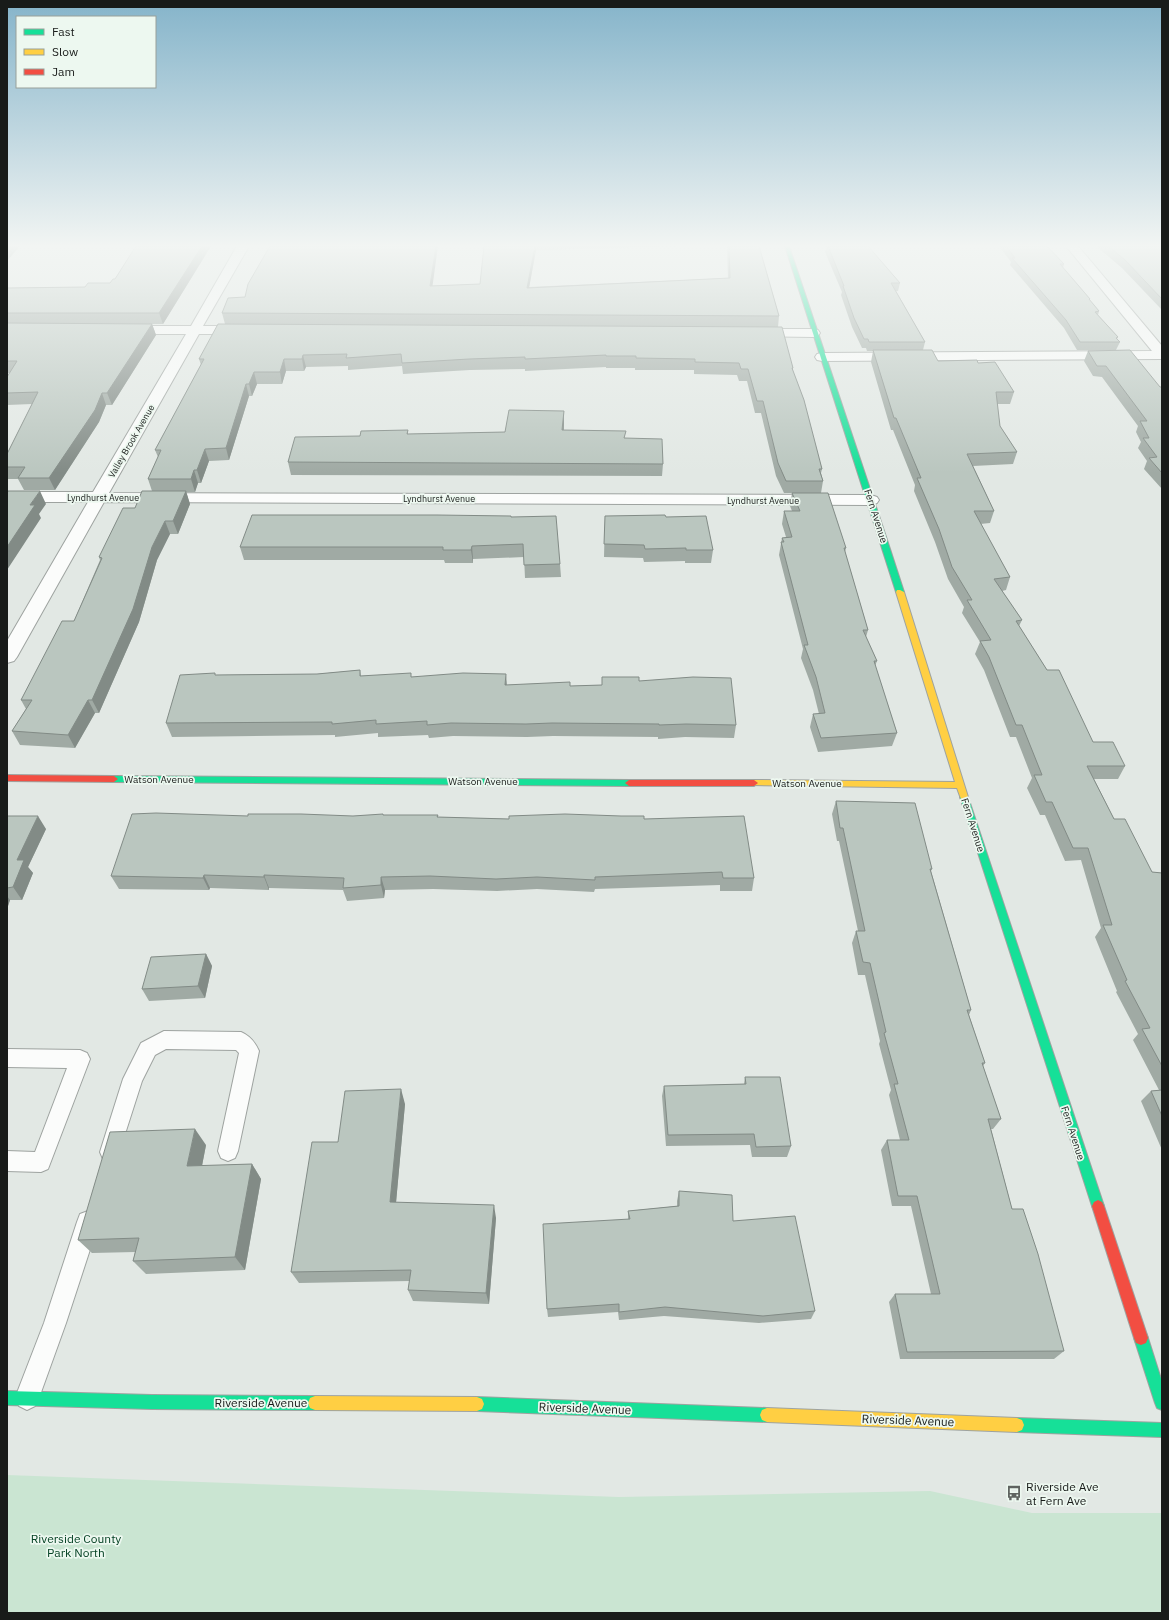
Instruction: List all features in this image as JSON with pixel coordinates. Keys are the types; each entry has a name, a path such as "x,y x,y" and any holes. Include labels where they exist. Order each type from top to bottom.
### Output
{"street":[{"name":"Valley Brook Avenue","path":"7,656 200,322"},
{"name":"Fern Avenue","path":"809,322 871,500 960,785 1162,1403"},
{"path":"1134,322 1162,355"},
{"path":"109,330 258,330"},
{"path":"740,333 813,333"},
{"path":"822,357 1162,355"},
{"name":"Lyndhurst Avenue","path":"7,497 871,500"},
{"name":"Watson Avenue","path":"7,778 960,785"},
{"name":"Riverside Avenue","path":"17,1398 160,1402 442,1403 1162,1430"}],"lane":[{"path":"105,1167 134,1079 148,1049 164,1040 241,1041 249,1051 228,1151"},
{"path":"7,1058 80,1059 41,1162 7,1161"},
{"path":"17,1398 55,1323 93,1204"}],"green space":[{"name":"Riverside County Park North","path":"7,1475 619,1497 930,1491 1032,1513 1162,1513 1162,1613 7,1613"}],"building":[{"path":"856,322 913,322 925,342 869,342 868,339 864,339"},
{"path":"1067,322 1104,322 1118,337 1116,338 1120,342 1080,342"},
{"path":"7,323 152,324 107,393 102,393 95,410 49,478 18,478 25,467 7,467 7,454 38,392 7,393 7,377 17,361 7,361"},
{"path":"218,324 782,327 792,368 804,400 822,469 819,469 823,481 786,481 778,463 763,401 757,401 748,369 741,369 739,363 695,362 695,359 636,358 636,356 606,355 525,359 525,357 469,359 402,363 401,354 346,358 347,354 303,355 302,359 284,359 280,372 254,372 249,384 246,384 226,448 205,449 197,470 194,470 191,479 148,479 161,450 155,450 204,359 199,359"},
{"path":"873,350 932,350 938,361 977,360 978,363 995,362 1014,392 996,392 1000,426 1017,452 967,454 994,511 974,511 1010,577 994,579 1022,620 1016,621 1047,670 1059,670 1093,742 1113,742 1125,766 1087,766 1114,819 1125,819 1152,872 1162,873 1162,1066 1142,1029 1150,1028 1125,981 1127,980 1103,925 1112,925 1088,848 1073,848 1052,802 1046,802 1034,775 1042,775 1022,725 1016,725 989,657 980,641 991,640 967,600 972,600 952,567 939,529 917,478 921,478 896,418 894,418"},
{"path":"1130,350 1160,387 1162,387 1162,473 1149,458 1157,457 1143,438 1149,438 1140,421 1147,421 1106,366 1097,366 1088,351"},
{"path":"509,410 564,411 562,430 626,431 624,438 662,439 663,464 288,462 295,437 360,436 361,431 408,430 407,434 505,432"},
{"path":"8,491 40,491 30,505 35,505 7,547 7,493"},
{"path":"142,491 186,491 173,521 165,521 152,547 133,609 92,700 88,700 68,735 12,731 32,700 21,700 62,621 74,621 102,558 99,557 123,508 135,508"},
{"path":"792,493 828,493 846,548 844,548 868,630 863,630 877,661 874,661 897,733 821,738 813,714 825,713 816,677 804,645 808,645 781,542 784,542 782,538 792,537 784,511 800,511"},
{"path":"252,515 556,516 560,564 524,565 523,544 472,546 471,550 443,550 443,547 240,547"},
{"path":"665,515 666,517 706,516 713,550 686,550 686,548 645,549 644,545 604,544 605,516"},
{"path":"360,670 360,676 411,673 411,677 463,673 506,674 505,685 570,682 570,686 602,685 602,677 639,677 639,681 693,677 731,678 736,725 451,723 427,725 427,721 376,724 376,720 332,724 332,722 166,723 180,675 215,673 215,675 317,674"},
{"path":"836,801 915,803 932,869 930,869 971,1010 967,1010 985,1063 982,1063 1001,1119 988,1119 1012,1209 1023,1209 1038,1254 1064,1351 907,1352 895,1294 940,1294 917,1196 898,1196 887,1140 909,1140 894,1084 898,1084 884,1033 886,1032 870,963 863,962 856,931 865,931 843,828 840,828"},
{"path":"156,813 248,816 248,814 353,816 383,814 509,819 509,816 565,814 644,816 644,819 744,816 754,878 723,878 722,872 595,877 595,880 537,877 496,879 430,876 381,877 381,885 343,888 344,878 264,875 264,877 204,875 203,878 111,876 132,814"},
{"path":"7,816 38,816 17,860 24,860 13,887 7,888"},
{"path":"206,954 198,986 142,989 151,957"},
{"path":"745,1077 780,1077 791,1146 756,1147 754,1134 668,1135 664,1086 746,1084"},
{"path":"401,1089 390,1202 494,1205 486,1293 408,1290 411,1270 291,1272 312,1142 338,1142 345,1091"},
{"path":"1162,1090 1162,1116 1151,1091"},
{"path":"195,1129 187,1166 252,1164 235,1257 133,1261 139,1238 78,1240 110,1132"},
{"path":"679,1191 732,1195 733,1221 795,1216 815,1311 763,1316 665,1307 619,1312 619,1304 547,1309 543,1224 630,1219 628,1211 679,1206"}],"traffic: fast":[{"path":"810,322 900,592"},
{"path":"114,779 629,783"},
{"path":"964,797 1098,1206"},
{"path":"1141,1338 1162,1403"},
{"path":"7,1398 152,1402 315,1403"},
{"path":"477,1404 767,1415"},
{"path":"1017,1425 1162,1430"}],"traffic: slow":[{"path":"900,592 964,797"},
{"path":"754,783 960,785"},
{"path":"315,1403 477,1404"},
{"path":"767,1415 1017,1425"}],"traffic: jam":[{"path":"7,778 114,779"},
{"path":"629,783 754,783"},
{"path":"1098,1206 1141,1338"}],"place":[{"name":"Riverside Ave at Fern Ave","path":"1014,1493"}]}
